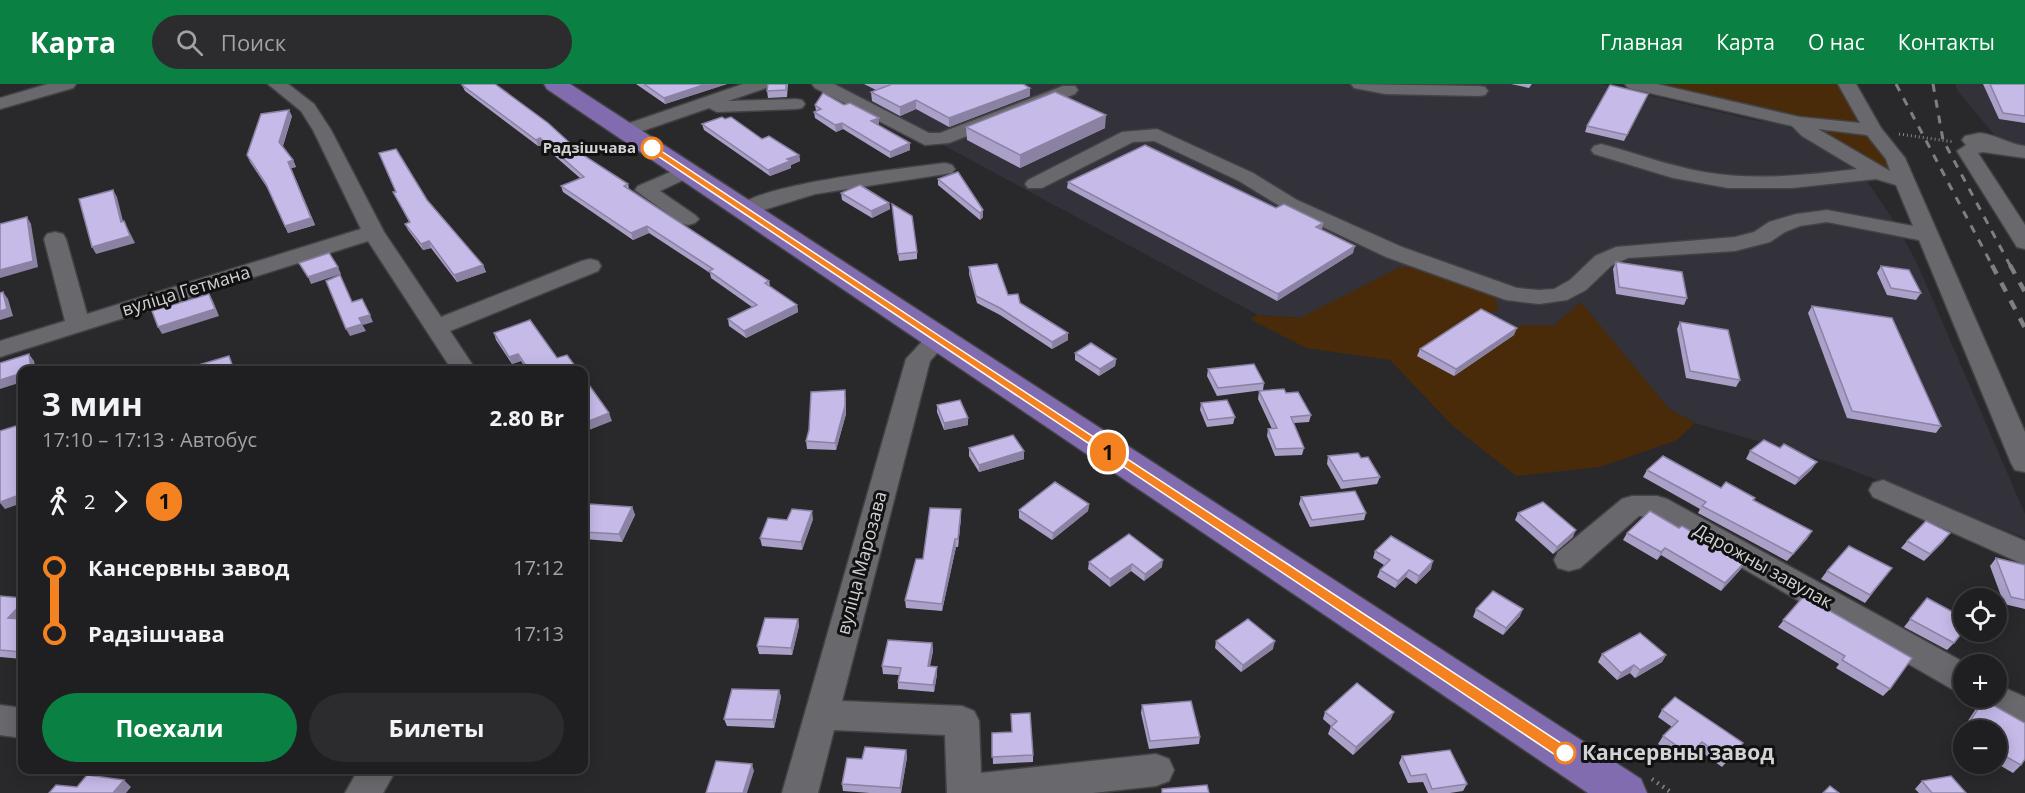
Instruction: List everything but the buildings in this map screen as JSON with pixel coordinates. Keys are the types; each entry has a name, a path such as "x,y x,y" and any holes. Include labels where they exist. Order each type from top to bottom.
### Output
{"main road":[{"path":"555,84 1624,793"}],"street":[{"path":"0,104 67,84"},
{"path":"277,84 308,108 322,130 373,232 461,366"},
{"path":"625,131 759,84"},
{"path":"821,84 925,139 942,140 1069,90"},
{"path":"1360,84 1385,89 1479,91"},
{"path":"1634,84 1798,122 1873,130"},
{"path":"1847,84 1873,130 1895,158 2025,463"},
{"path":"689,109 796,104"},
{"path":"1798,122 1809,132 1877,173 1904,181"},
{"path":"1035,184 1129,136 1157,135 1246,177 1290,204 1394,252 1514,295 1539,297 1559,295 1578,285 1603,261 1624,252 1735,244 1762,237 1777,227 1796,220 1827,216 1927,235"},
{"path":"2025,152 2004,147 1981,146 1967,151 2025,243"},
{"path":"1600,150 1661,169 1708,179 1744,182 1795,181 1877,173"},
{"path":"744,210 758,203 814,189 945,168"},
{"path":"687,171 645,190 688,219"},
{"name":"вуліца Гетмана","path":"0,349 373,232"},
{"path":"55,239 78,325"},
{"path":"436,328 590,266"},
{"name":"вуліца Марозава","path":"800,793 918,359 937,339"},
{"path":"1883,490 2025,554"},
{"name":"Дарожны завулак","path":"1569,560 1632,506 1657,506 1953,673"},
{"path":"2007,704 2025,714"},
{"path":"821,715 962,721 964,791 1156,771"},
{"path":"0,720 18,722"},
{"path":"363,793 375,774"}],"path":[{"path":"1873,130 1981,146"}],"shaded area":[{"path":"830,84 1601,84 1753,120 1782,124 1808,136 1859,169 1894,221 1916,261 2025,514 2025,538 1836,464 1695,423 1669,409 1581,303 1554,325 1525,325 1454,376 1417,356 1300,318 1258,315"},
{"path":"1647,84 1839,84 1860,126 1829,124"},
{"path":"1955,84 2025,84 2025,148 2002,144 1957,90"},
{"path":"1832,128 1874,136 1892,167 1875,167 1815,131"},
{"path":"1400,267 1423,267 1494,291 1498,310 1479,316 1454,376 1514,335 1515,328 1525,325 1554,325 1581,302 1669,409 1695,423 1677,440 1600,467 1516,476 1453,426 1390,360 1306,348 1250,319 1258,315 1300,318"}],"railway":[{"path":"1896,84 1993,267"},
{"path":"1933,84 1943,140 2011,267"},
{"path":"1992,265 2025,328"},
{"path":"2010,265 2025,292"}],"bus line":[{"name":"1","path":"652,148 1565,753"}],"place":[{"name":"Радзішчава","path":"652,148"},
{"name":"Кансервны завод","path":"1565,753"}]}
